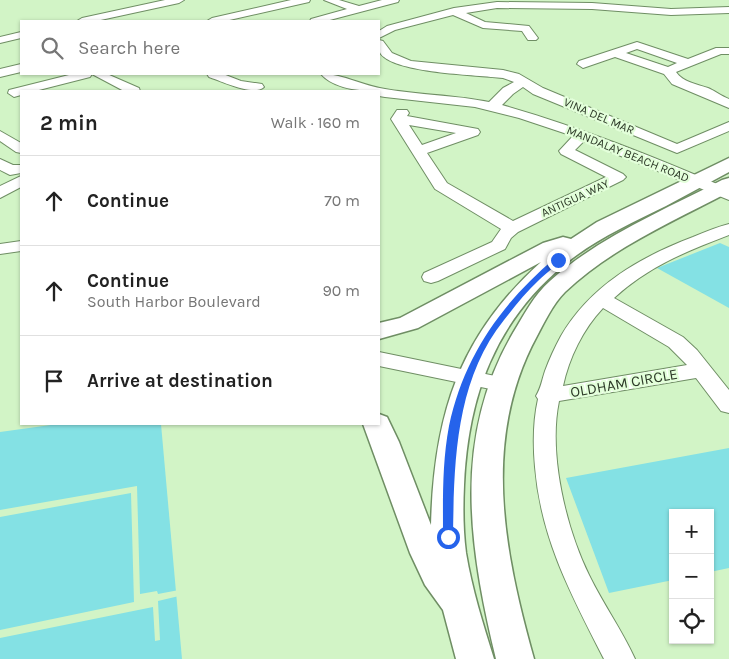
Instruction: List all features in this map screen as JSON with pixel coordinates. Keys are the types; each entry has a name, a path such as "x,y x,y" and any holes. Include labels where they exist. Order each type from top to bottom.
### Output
{"main road":[{"path":"380,331 409,323 551,248 592,234 729,164"},
{"path":"515,659 502,612 492,554 486,489 489,436 500,384 518,342 561,283 598,255 644,228 725,190"},
{"path":"475,659 459,605 448,537 449,471 454,426 468,378 480,350 500,320 535,278 592,234"},
{"path":"377,425 391,455 412,517 436,571 459,605"}],"street":[{"path":"87,20 178,0"},
{"path":"216,20 305,0"},
{"path":"329,0 357,9"},
{"path":"318,20 394,0"},
{"path":"380,34 391,28 454,11 482,6 592,6 671,12 729,10"},
{"path":"454,11 483,25"},
{"path":"0,40 20,35"},
{"name":"VINA DEL MAR","path":"380,44 392,58 409,64 515,77 538,91 677,149 729,126"},
{"path":"583,64 637,45 689,63"},
{"path":"668,71 726,48"},
{"path":"615,53 668,71 676,80 729,104"},
{"path":"0,73 20,68"},
{"path":"34,90 83,75"},
{"path":"100,75 132,90"},
{"path":"216,75 238,84 259,89"},
{"path":"254,75 259,89"},
{"name":"MANDALAY BEACH ROAD","path":"329,75 363,90"},
{"path":"493,106 508,91 523,82"},
{"path":"401,108 422,96"},
{"name":"MANDALAY BEACH ROAD","path":"380,98 401,108 422,96 493,106 583,134 696,181 725,190"},
{"path":"401,108 418,152 441,186 512,228"},
{"path":"401,108 473,132 418,152"},
{"name":"ANTIGUA WAY","path":"431,277 499,245 503,236 512,228 618,177 566,151 583,134"},
{"path":"0,135 20,148"},
{"path":"0,164 10,170 20,169"},
{"path":"2,192 20,181"},
{"path":"620,659 571,565 550,502 544,450 547,396 557,366 576,328 600,298 627,276 649,262 729,229"},
{"path":"0,249 20,246"},
{"name":"OLDHAM CIRCLE","path":"600,298 676,342 690,355 729,405"},
{"path":"380,359 500,384"},
{"name":"OLDHAM CIRCLE","path":"547,396 701,370"}],"water":[{"path":"720,243 729,247 729,308 657,268"},
{"path":"51,425 161,425 182,659 0,659 0,432"},
{"path":"729,448 729,568 714,571 714,509 669,509 669,581 609,593 566,478"}],"pier":[{"path":"137,486 140,594 157,591 158,594 179,590 179,596 158,601 160,640 155,641 153,607 0,638 0,630 134,602 131,493 0,517 0,510"}],"route":[{"path":"448,537 449,471 454,426 468,378 480,350 500,320 535,278 558,260"}]}
